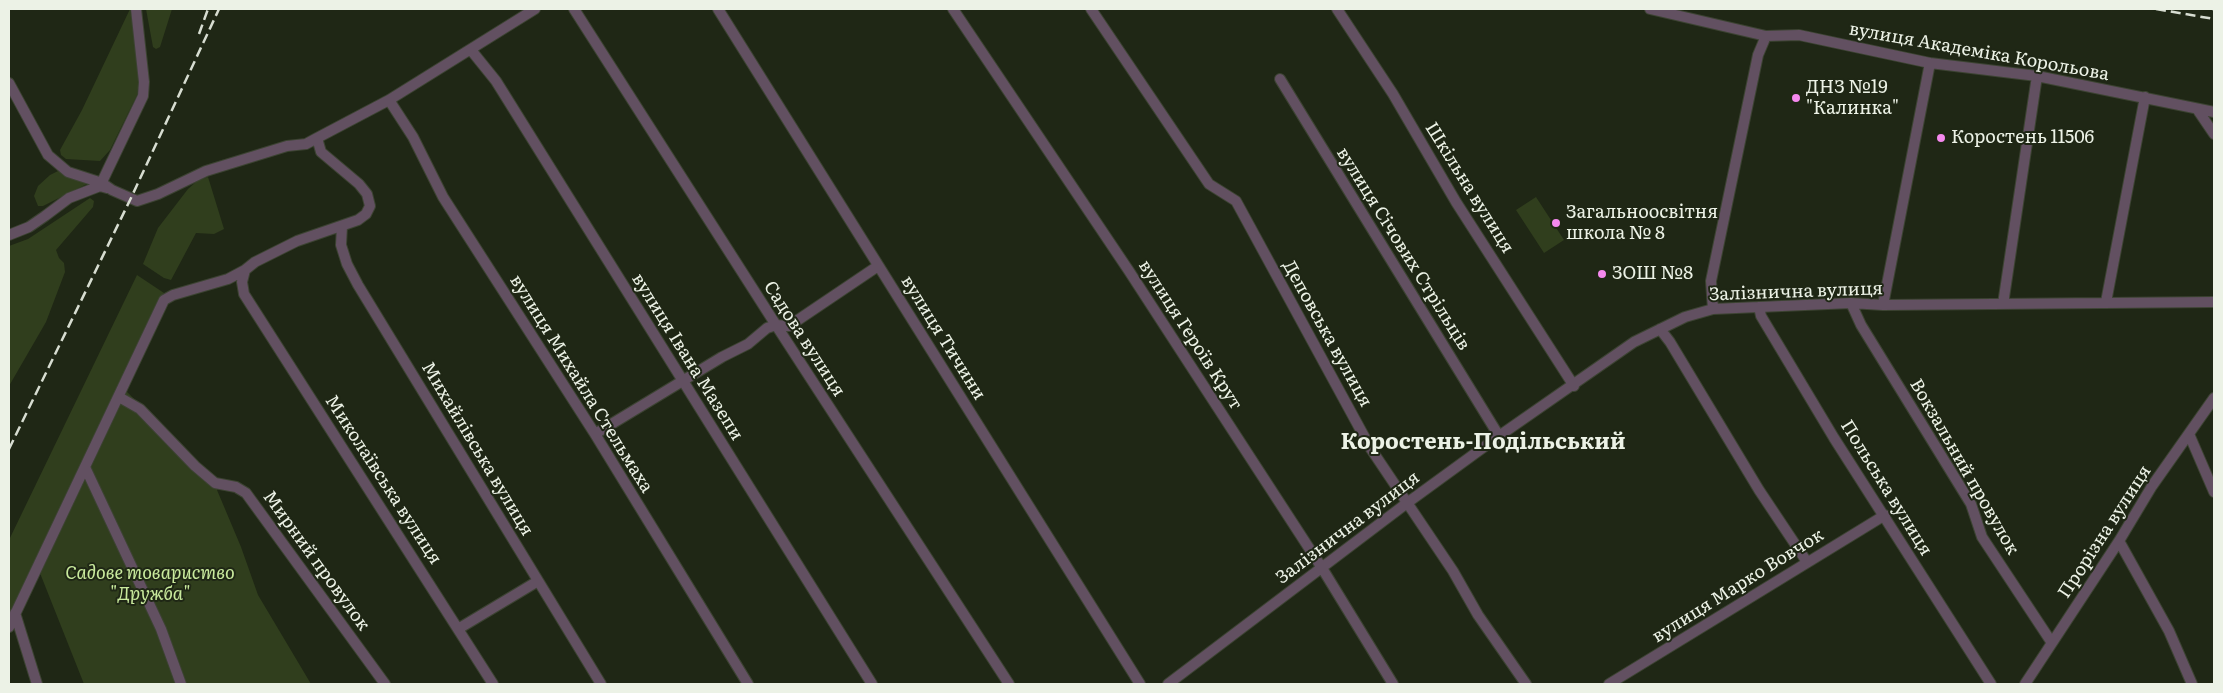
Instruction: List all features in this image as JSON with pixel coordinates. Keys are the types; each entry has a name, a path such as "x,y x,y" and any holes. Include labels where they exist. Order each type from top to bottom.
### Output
{"street":[{"path":"9,235 37,222 68,198 101,185 142,96 144,82 136,9"},
{"path":"9,83 48,155 68,172 136,200 147,199 206,171 287,146 306,144 389,100 535,9"},
{"name":"Садова вулиця","path":"574,9 1009,684"},
{"name":"вулиця Тичини","path":"718,9 1140,684"},
{"name":"вулиця Героїв Крут","path":"953,9 1129,271 1322,568 1393,684"},
{"name":"Деповська вулиця","path":"1091,9 1209,184 1236,201 1371,449 1453,571 1478,615 1526,684"},
{"name":"Шкільна вулиця","path":"1337,9 1393,94 1456,202 1574,386"},
{"name":"вулиця Академіка Корольова","path":"1650,9 1766,36 1799,35 1930,63 2037,76 2214,112"},
{"path":"1713,308 1712,281 1758,55 1766,36"},
{"name":"вулиця Івана Мазепи","path":"470,50 496,81 872,684"},
{"path":"1883,305 1930,63"},
{"path":"2003,304 2037,76"},
{"name":"вулиця Січових Стрільців","path":"1280,79 1499,436"},
{"path":"2106,302 2144,98"},
{"name":"вулиця Михайла Стельмаха","path":"389,100 413,137 443,197 595,434 748,684"},
{"path":"2197,109 2214,134"},
{"path":"9,627 164,300 173,295 228,279 255,262 297,241 358,220 366,214 370,206 367,194 360,184 326,158 318,145 317,138"},
{"name":"Михайлівська вулиця","path":"342,226 341,245 347,264 358,285 601,684"},
{"path":"595,434 722,357 748,344 767,328 776,325 789,326 878,266"},
{"name":"Миколаївська вулиця","path":"245,270 242,282 244,294 492,684"},
{"name":"Залізнична вулиця","path":"1168,684 1406,503 1499,436 1574,386 1634,342 1685,317 1713,308 1851,303 1883,305 2214,302"},
{"name":"Вокзальний провулок","path":"1851,303 1861,325 1971,504 1982,537 2052,644"},
{"name":"Польська вулиця","path":"1759,307 1761,316 1834,438 1885,515 1990,684"},
{"path":"1660,329 1670,342 1759,490 1807,562"},
{"name":"Мирний провулок","path":"119,397 140,409 195,466 216,483 236,487 246,493 385,684"},
{"name":"Прорізна вулиця","path":"2025,684 2119,541 2152,486 2214,398"},
{"path":"2189,434 2214,492"},
{"path":"86,466 161,629 181,684"},
{"name":"вулиця Марко Вовчок","path":"1609,684 1885,515"},
{"path":"2119,541 2169,631 2192,684"},
{"path":"458,629 538,582"},
{"path":"15,613 37,684"}],"green space":[{"path":"130,9 136,43 139,82 137,95 110,150 100,161 66,159 61,155 60,150 82,110"},
{"path":"146,9 172,9 160,47 156,49 153,47"},
{"path":"60,170 89,183 43,206 38,206 34,196 38,186 50,175"},
{"path":"208,177 224,229 214,234 196,233 171,280 164,278 143,264 158,228 188,189 197,181"},
{"path":"1536,197 1564,240 1544,253 1516,210"},
{"path":"90,198 94,201 93,207 56,250 59,258 64,263 65,272 46,322 9,386 9,246 28,239"},
{"name":"Садове товариство \"Дружба\"","path":"137,275 164,293 121,386 182,446 219,486 217,490 241,547 258,595 311,684 84,684 36,563 9,617 9,540"}],"railway":[{"path":"199,34 208,9"},
{"path":"9,449 131,198 219,9"},
{"path":"2156,9 2214,19"}],"place":[{"name":"ДНЗ №19 \"Калинка\"","path":"1796,98"},
{"name":"Коростень 11506","path":"1941,138"},
{"name":"Загальноосвітня школа № 8","path":"1556,223"},
{"name":"ЗОШ №8","path":"1602,274"}],"district":[{"name":"Коростень-Подільський","path":"1483,443"}]}
